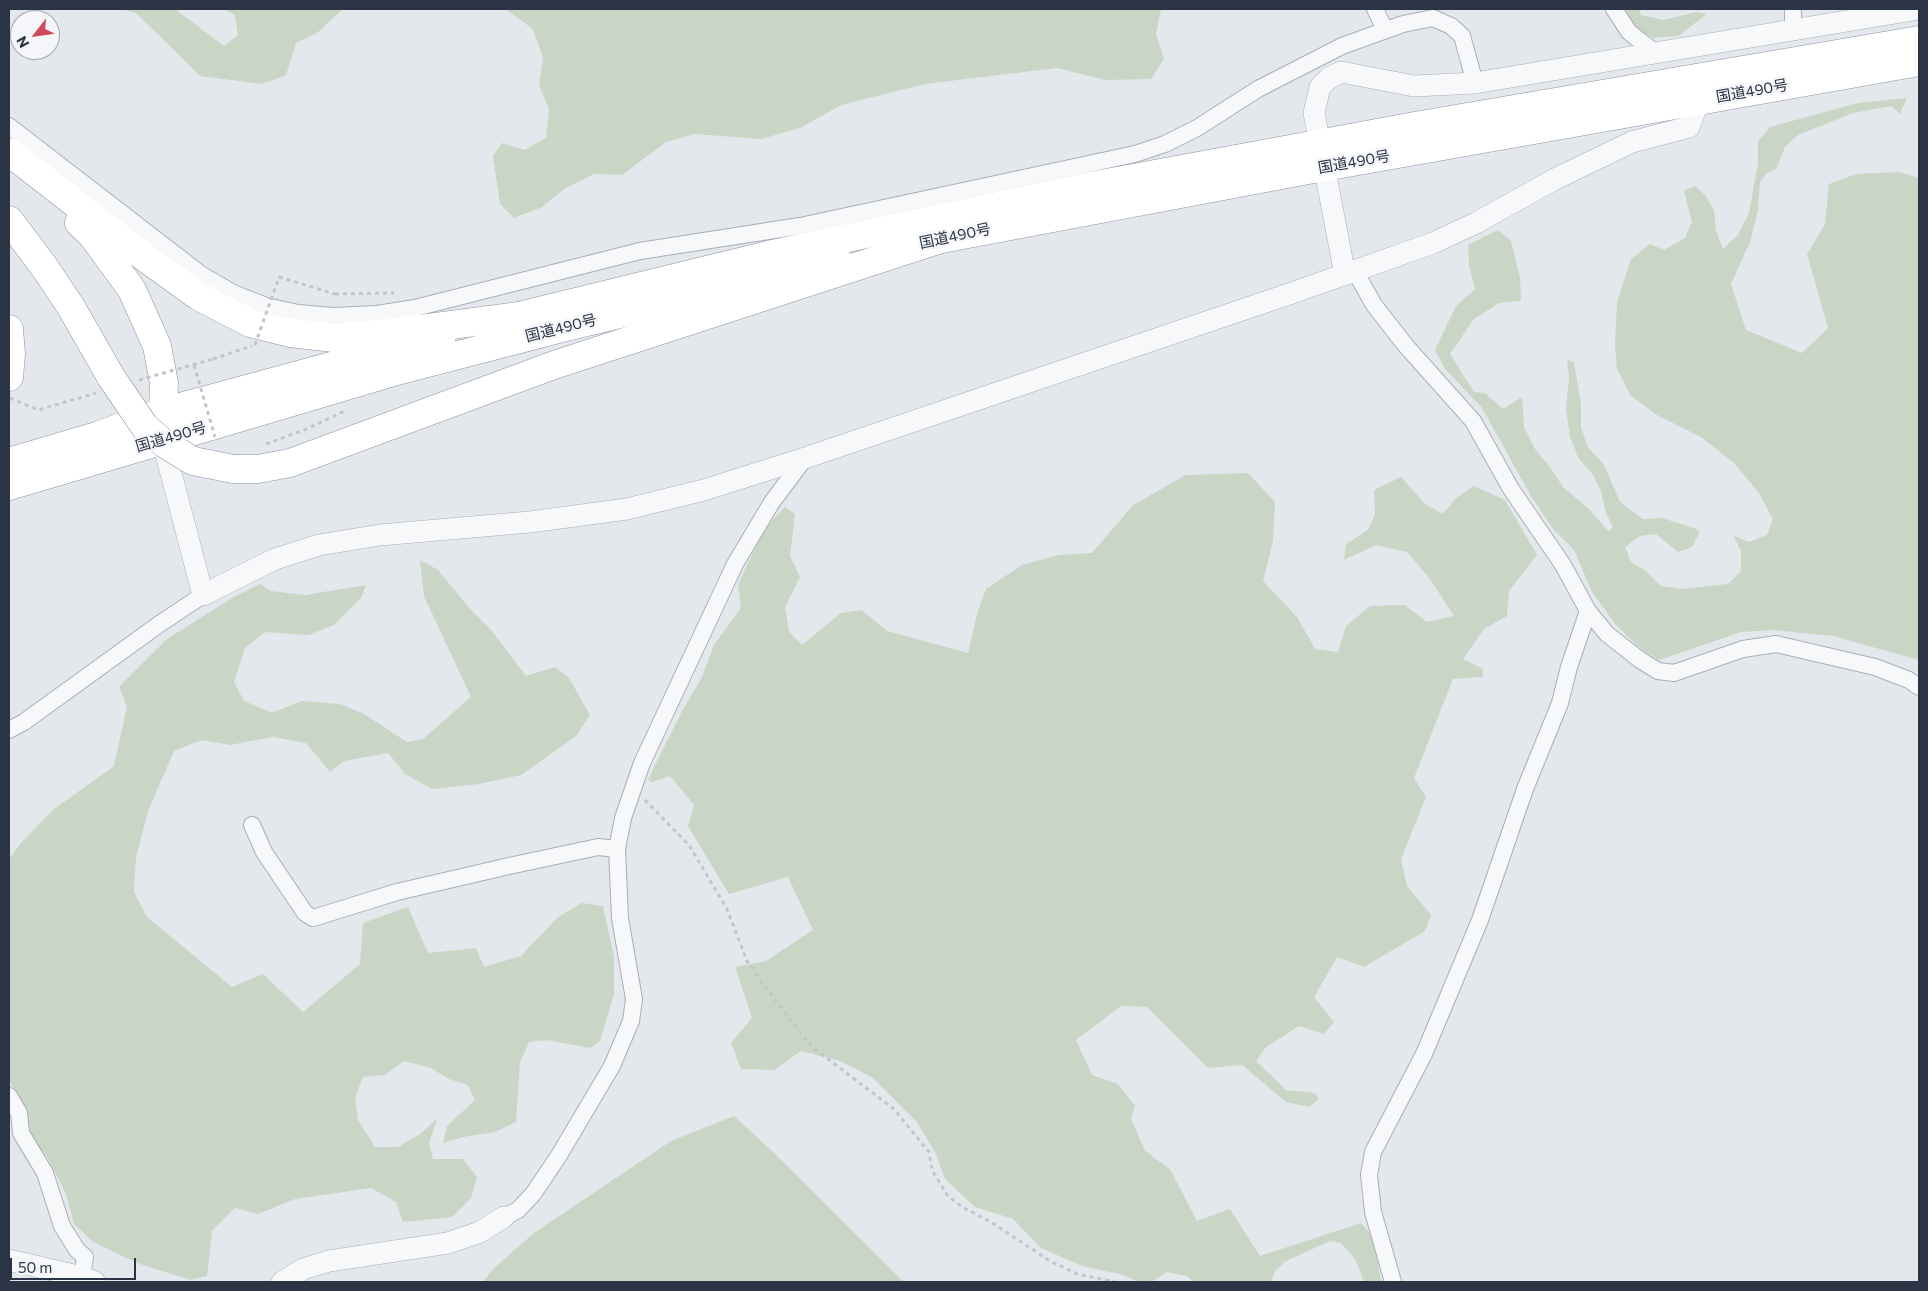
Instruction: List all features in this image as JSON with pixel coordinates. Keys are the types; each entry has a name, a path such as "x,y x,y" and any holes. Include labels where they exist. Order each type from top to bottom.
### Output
{"highway":[{"name":"国道490号","path":"9,486 162,439 393,372 570,326 757,280 1321,156 1415,126 1919,40"},
{"name":"国道490号","path":"9,462 97,436 162,412 373,353 768,256 930,219 1090,186 1321,156 1699,100 1919,62"},
{"path":"9,152 152,263 198,296 250,323 290,333 334,338 390,333 520,316"},
{"path":"9,156 92,236 132,290 157,346 164,383 162,439"},
{"path":"9,220 71,307 145,427 165,444 194,461 233,469 258,469 290,463 554,365 944,238"},
{"path":"9,329 11,354 9,377"}],"street":[{"path":"1375,9 1385,30"},
{"path":"1614,9 1629,32 1657,54"},
{"path":"1793,9 1793,30"},
{"path":"1919,9 1475,83 1414,86 1341,72 1329,78 1320,86 1314,113 1321,156 1350,273 1406,346 1473,421 1511,490 1563,566 1588,611 1607,634 1640,660 1658,671 1674,673 1743,649 1776,644 1875,667 1909,680 1919,687"},
{"path":"9,126 202,275 233,293 266,306 298,313 334,316 377,314 415,308 640,251 800,226 1135,154 1165,144 1197,128 1292,70 1342,46 1385,30 1433,18 1451,26 1462,36 1475,83"},
{"path":"9,730 24,722 158,625 203,595 275,559 319,545 380,535 530,522 627,509 704,490 804,458 1350,273 1433,243 1476,223 1555,179 1632,142 1689,127 1699,100"},
{"path":"162,439 203,595"},
{"path":"282,1282 303,1269 329,1261 448,1243 480,1232 518,1210 533,1194 558,1157 612,1066 631,1021 634,999 620,918 617,849 622,818 642,763 676,686 736,564 772,502 804,458"},
{"path":"1393,1282 1374,1212 1369,1175 1373,1152 1424,1054 1480,920 1525,789 1560,703 1569,667 1588,611"},
{"path":"252,826 264,852 305,913 313,918 397,892 509,866 598,847 617,849"},
{"path":"9,1096 19,1113 21,1133 45,1173 62,1226 77,1250 85,1257 88,1280 9,1260"}],"path":[{"path":"9,398 38,410 117,383 213,359 255,346 279,277 335,294 402,293"},
{"path":"194,364 218,445"},
{"path":"263,445 304,430 346,410"},
{"path":"632,791 652,805 689,845 727,909 747,961 812,1047 894,1109 929,1152 932,1170 948,1195 962,1208 991,1222 1050,1261 1078,1274 1116,1282"}],"green space":[{"path":"122,9 175,9 224,46 238,35 235,15 223,9 343,9 317,33 296,43 286,75 262,84 200,76 136,13"},
{"path":"505,9 1161,9 1156,34 1164,59 1151,79 1105,80 1057,68 925,84 841,105 802,127 762,139 694,134 666,142 622,175 594,174 564,189 542,207 514,218 500,204 493,156 502,143 524,150 546,138 549,109 539,85 543,58 533,29"},
{"path":"1623,9 1639,9 1641,15 1664,20 1696,12 1707,14 1678,36 1654,38 1632,27"},
{"path":"1907,98 1900,114 1891,106 1853,113 1798,135 1785,147 1776,169 1767,173 1760,182 1758,210 1750,242 1731,284 1746,330 1802,353 1828,328 1807,254 1825,224 1829,184 1856,174 1900,172 1919,178 1919,660 1833,636 1774,630 1741,632 1659,660 1642,650 1616,625 1592,592 1574,550 1553,529 1531,496 1482,408 1445,369 1435,350 1456,306 1475,289 1469,265 1468,245 1498,230 1511,241 1520,278 1521,301 1499,303 1474,319 1450,354 1474,392 1485,393 1503,409 1522,397 1524,427 1535,449 1563,487 1589,509 1609,532 1613,527 1606,513 1601,491 1593,475 1578,457 1570,437 1566,409 1569,379 1567,360 1574,362 1581,404 1581,428 1588,447 1604,465 1620,502 1643,519 1662,518 1694,528 1700,532 1692,547 1678,552 1656,534 1640,536 1625,547 1631,562 1646,571 1661,586 1682,589 1728,584 1741,571 1741,551 1733,535 1749,542 1767,535 1773,519 1759,493 1734,463 1701,437 1657,415 1631,396 1617,369 1615,345 1617,302 1631,259 1650,244 1664,250 1685,238 1692,222 1684,191 1695,186 1705,195 1714,210 1716,231 1723,249 1738,235 1749,213 1758,163 1758,142 1770,127 1858,103"},
{"path":"1248,473 1275,502 1273,541 1263,581 1297,617 1315,649 1338,652 1346,626 1370,606 1405,605 1427,622 1454,616 1430,579 1407,552 1376,545 1344,560 1346,544 1368,530 1375,514 1374,490 1401,477 1425,504 1443,514 1455,499 1474,486 1505,500 1537,555 1509,591 1507,616 1484,629 1463,659 1483,669 1483,677 1453,679 1414,778 1426,797 1401,859 1407,886 1431,915 1425,931 1364,967 1337,957 1314,997 1334,1022 1324,1034 1299,1026 1266,1047 1256,1061 1286,1090 1315,1093 1319,1099 1309,1107 1286,1102 1242,1065 1208,1068 1147,1007 1121,1006 1076,1040 1092,1075 1118,1084 1135,1106 1131,1119 1145,1151 1170,1169 1197,1221 1230,1209 1260,1256 1361,1223 1374,1238 1381,1282 1364,1282 1355,1259 1341,1243 1330,1241 1286,1261 1275,1271 1271,1282 1194,1282 1187,1276 1167,1272 1151,1282 1140,1282 1120,1274 1082,1266 1041,1248 1013,1219 975,1207 945,1179 935,1152 917,1122 873,1078 840,1061 801,1051 774,1070 741,1069 731,1043 752,1018 735,967 766,961 813,930 788,877 729,894 688,826 694,805 670,776 652,782 648,779 681,713 702,677 714,645 741,608 738,584 765,528 785,507 795,514 790,556 800,577 785,607 789,632 802,645 841,613 862,610 887,631 968,653 977,614 986,589 1022,565 1059,555 1092,553 1133,505 1186,475"},
{"path":"420,560 438,570 470,609 492,631 526,676 555,667 569,678 590,715 576,736 521,775 479,784 432,789 405,774 388,753 344,761 330,772 306,743 273,737 230,745 202,740 174,751 148,811 136,857 134,892 147,917 232,987 263,974 303,1012 360,964 363,923 408,907 428,953 476,948 484,967 521,956 558,917 582,903 603,906 614,957 614,994 600,1041 590,1048 547,1040 529,1042 520,1062 516,1122 495,1132 463,1137 443,1143 447,1126 475,1100 468,1085 449,1079 431,1068 404,1061 385,1075 363,1077 355,1097 358,1120 375,1147 398,1147 420,1134 437,1119 429,1143 433,1159 463,1159 477,1177 471,1198 452,1217 403,1222 396,1202 371,1188 295,1199 258,1214 235,1208 212,1231 207,1276 190,1280 137,1263 93,1242 74,1224 66,1194 48,1158 27,1131 23,1107 9,1080 9,859 21,843 54,809 114,766 127,706 119,687 167,639 232,598 260,584 271,591 305,595 366,585 361,598 334,625 308,635 265,632 245,648 234,682 244,701 272,713 301,701 340,704 364,714 407,742 423,739 471,697 424,596"},
{"path":"734,1116 772,1151 904,1282 483,1282 492,1270 534,1233 671,1141"}]}
